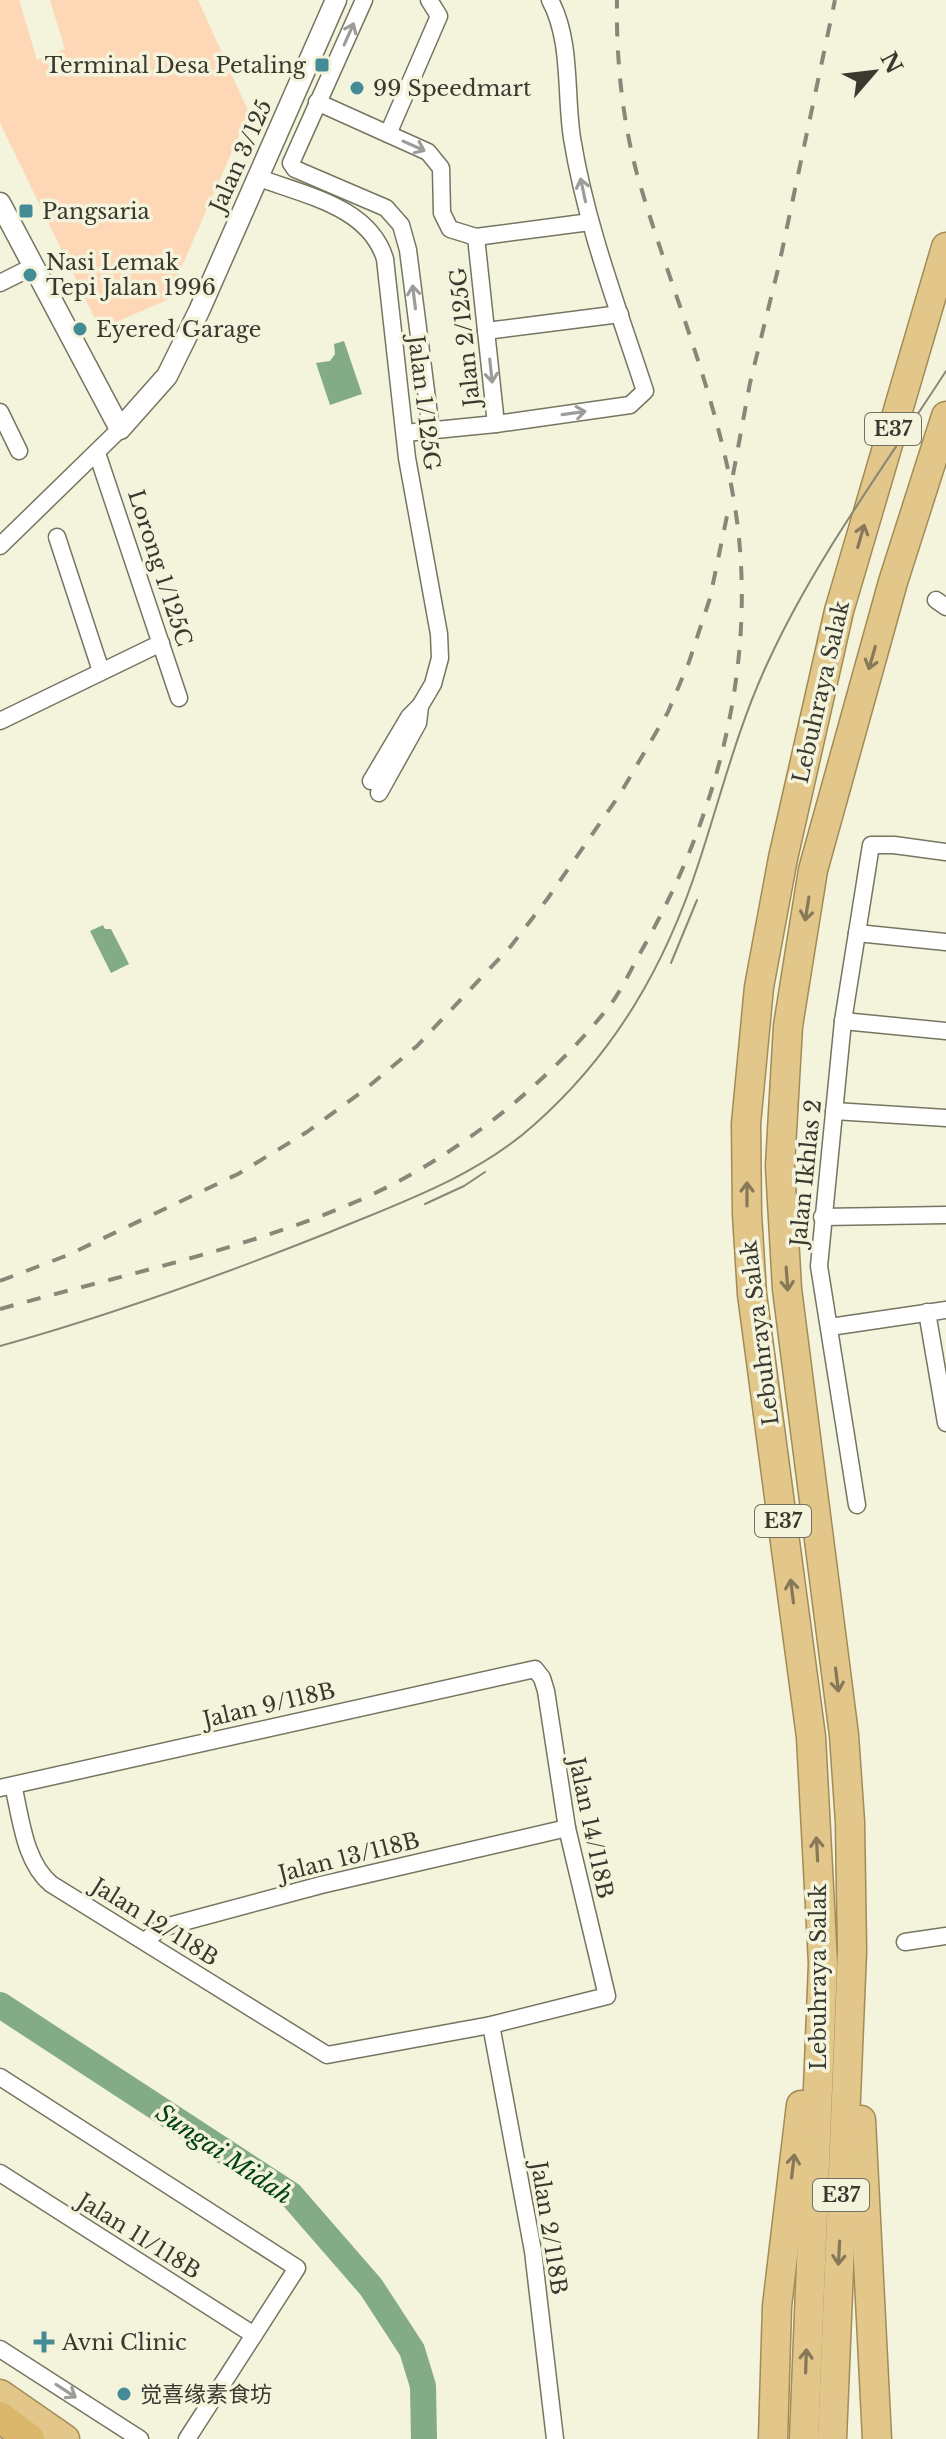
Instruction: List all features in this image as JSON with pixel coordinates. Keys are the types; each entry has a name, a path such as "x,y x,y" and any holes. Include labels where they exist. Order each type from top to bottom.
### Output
{"highway":[{"name":"Lebuhraya Salak","path":"804,2439 823,1963 811,1737 752,1294 746,1124 759,987 783,858 839,611 946,247"},
{"name":"Lebuhraya Salak","path":"832,2439 852,1951 850,1822 844,1735 787,1289 780,1166 786,1045 813,870 893,582 946,416"},
{"path":"852,1951 877,2439"},
{"path":"773,2439 777,2306 797,2135 823,1963"},
{"path":"0,2394 65,2439"},
{"path":"0,2417 29,2439"},
{"path":"0,2433 9,2439"}],"street":[{"name":"Jalan 3/125","path":"0,546 97,453 167,376 199,311 336,0"},
{"path":"364,0 291,163 295,169 386,208 401,225 408,250 431,430"},
{"path":"388,134 439,16 429,0"},
{"path":"405,433 630,405 645,391 590,222 572,137 560,19 550,0"},
{"name":"Jalan 2/125G","path":"317,102 428,152 441,168 442,213 450,229 476,237 496,424"},
{"name":"Jalan 1/125G","path":"257,177 346,211 370,229 380,242 385,259 405,433 440,649 433,684 420,706 409,717 377,783"},
{"path":"0,203 120,429"},
{"path":"476,237 590,222"},
{"path":"0,283 32,267"},
{"path":"486,331 620,314"},
{"path":"0,412 19,451"},
{"name":"Lorong 1/125C","path":"97,453 179,698"},
{"path":"57,537 101,671"},
{"path":"0,721 161,643"},
{"name":"Jalan Ikhlas 2","path":"857,1505 819,1266 843,1021 871,845 946,852"},
{"path":"857,933 946,942"},
{"path":"843,1021 946,1031"},
{"path":"834,1111 946,1118"},
{"path":"822,1217 946,1215"},
{"path":"830,1327 946,1310"},
{"path":"927,1312 946,1423"},
{"name":"Jalan 9/118B","path":"6,1786 535,1669"},
{"name":"Jalan 14/118B","path":"491,2025 607,1996 567,1828 553,1753 546,1691 535,1669"},
{"name":"Jalan 12/118B","path":"6,1786 39,1874 327,2055 491,2025"},
{"name":"Jalan 13/118B","path":"145,1941 161,1928 321,1885 567,1828"},
{"path":"905,1942 946,1936"},
{"name":"Jalan 2/118B","path":"491,2025 533,2251 555,2439"},
{"path":"0,2077 297,2268 187,2439"},
{"name":"Jalan 11/118B","path":"0,2173 254,2335"},
{"path":"0,2349 140,2439"}],"shaded area":[{"path":"0,0 19,0 37,60 65,49 50,0 198,0 249,113 167,300 100,329 0,123"},
{"path":"344,341 362,394 330,405 316,363 330,361 335,354 334,344"},
{"path":"103,925 105,929 111,929 129,964 111,973 90,931"}],"waterway":[{"name":"Sungai Midah","path":"0,2005 291,2195 371,2287 412,2350 423,2386 424,2439"}],"tram line":[{"path":"0,1346 208,1279 411,1199 489,1159 535,1124 564,1096 614,1036 654,971 671,936 686,900 748,711 768,662 807,586 946,371"},
{"path":"671,963 697,900"},
{"path":"425,1204 464,1186 485,1172"}],"railway":[{"path":"0,1309 272,1233 360,1200 430,1164 526,1093 583,1037 618,994 670,897 693,843 727,732 737,675 741,559 726,459 690,336 649,215 627,131 621,87 617,0"},
{"path":"733,475 750,383 779,265 835,0"},
{"path":"0,1281 68,1255 238,1174 307,1132 417,1046 511,946 548,898 620,794 668,712 689,662 710,598 728,511"}],"place":[{"name":"Terminal Desa Petaling","path":"322,65"},
{"name":"99 Speedmart","path":"357,88"},
{"name":"Pangsaria","path":"26,211"},
{"name":"Nasi Lemak Tepi Jalan 1996","path":"30,275"},
{"name":"Eyered Garage","path":"80,329"},
{"name":"Avni Clinic","path":"44,2342"},
{"name":"觉喜缘素食坊","path":"124,2394"}]}
